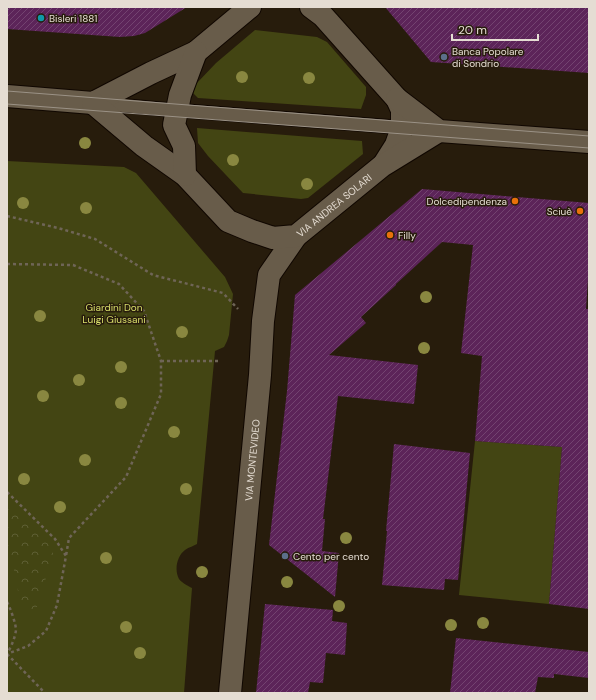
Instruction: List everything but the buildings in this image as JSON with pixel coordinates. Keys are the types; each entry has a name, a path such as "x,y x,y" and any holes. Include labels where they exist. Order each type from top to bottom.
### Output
{"street":[{"path":"7,96 93,103 196,52 250,7"},
{"name":"VIA ANDREA SOLARI","path":"93,103 144,146 186,175 228,221 273,238 296,236 382,166 439,130 397,99 323,16 312,7"},
{"path":"186,175 184,146 174,125 180,95 196,52"},
{"name":"VIA ANDREA SOLARI","path":"382,166 396,146 402,128 402,110 397,99"},
{"path":"439,130 589,142"},
{"name":"VIA MONTEVIDEO","path":"230,693 260,375 263,321 269,275 296,236"}],"lane":[{"path":"93,103 176,111 439,130"}],"path":[{"path":"7,216 58,228 95,239 153,275 223,293 239,310"},
{"path":"7,264 73,265 120,284 144,311 154,345 161,361 161,394 126,477 70,538 57,605 46,631 28,646 7,655"},
{"path":"161,361 219,361"},
{"path":"7,492 55,539 66,556"},
{"path":"7,602 10,606 16,629 7,655"},
{"path":"7,655 44,693"}],"green space":[{"path":"255,30 317,37 327,42 366,87 366,95 361,109 198,98 193,93 196,84 216,63"},
{"path":"197,128 362,141 363,154 308,198 301,199 243,193 208,156 198,143"},
{"name":"Giardini Don Luigi Giussani","path":"7,161 124,167 136,173 225,277 233,294 229,335 224,347 215,351 197,544 182,553 177,563 177,575 179,579 192,588 184,693 7,693"},
{"path":"475,441 562,447 549,604 459,595"},
{"path":"7,501 51,545 53,554 38,605 33,611 26,614 18,606 18,585 16,576 13,567 7,559"}],"tram line":[{"path":"7,91 589,136"},
{"path":"7,104 589,148"}],"place":[{"name":"Bisleri 1881","path":"41,18"},
{"name":"Banca Popolare di Sondrio","path":"444,57"},
{"name":"Dolcedipendenza","path":"515,201"},
{"name":"Sciuè","path":"580,211"},
{"name":"Filly","path":"390,235"},
{"name":"Cento per cento","path":"285,556"}]}
